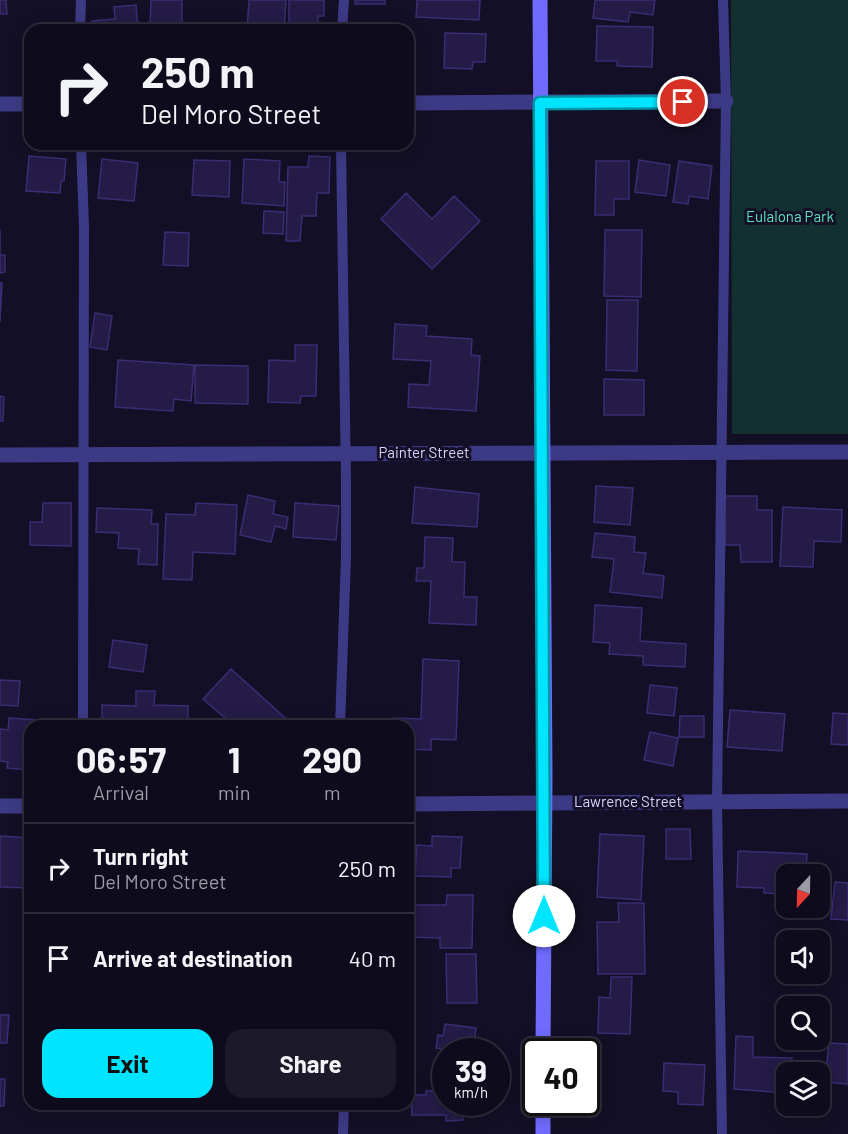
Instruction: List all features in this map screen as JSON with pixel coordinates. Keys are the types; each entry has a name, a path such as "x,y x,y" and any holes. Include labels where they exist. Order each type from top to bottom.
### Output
{"street":[{"path":"540,0 545,803 543,1038"},
{"path":"414,103 726,101"},
{"path":"0,104 24,104"},
{"name":"Painter Street","path":"0,455 848,452"},
{"name":"Lawrence Street","path":"414,804 848,801"},
{"path":"0,806 24,806"},
{"path":"543,1116 543,1134"}],"lane":[{"path":"80,24 81,0"},
{"path":"342,24 344,0"},
{"path":"722,1134 717,802 726,101 723,0"},
{"path":"81,150 84,226 83,720"},
{"path":"340,720 346,557 341,150"},
{"path":"343,1134 344,1110"}],"green space":[{"name":"Eulalona Park","path":"731,0 848,0 848,434 732,434"}],"building":[{"path":"0,0 6,0 7,14 0,14"},
{"path":"151,0 182,0 182,24 150,24"},
{"path":"249,0 286,0 284,24 247,24"},
{"path":"289,0 324,0 324,16 318,16 318,24 289,24"},
{"path":"355,0 385,0 385,4 355,4"},
{"path":"417,0 480,0 479,20 416,17"},
{"path":"595,0 655,0 653,15 630,12 628,22 593,18"},
{"path":"136,5 138,24 92,24 92,21 115,19 114,7"},
{"path":"597,26 653,27 652,67 617,66 617,61 596,61"},
{"path":"445,33 486,34 485,62 473,62 472,69 444,68"},
{"path":"29,156 66,159 64,181 61,181 60,193 26,191"},
{"path":"309,156 330,157 329,193 317,193 316,216 302,216 300,241 286,241 288,167 308,167"},
{"path":"102,159 138,163 134,201 98,198"},
{"path":"244,159 280,161 279,182 285,182 284,206 242,203"},
{"path":"194,160 230,161 229,197 192,195"},
{"path":"639,160 670,165 666,196 635,192"},
{"path":"596,161 629,161 629,199 614,199 614,215 595,215"},
{"path":"679,161 712,166 708,199 689,196 688,204 673,202"},
{"path":"406,193 432,219 454,196 480,221 432,269 381,219"},
{"path":"264,211 284,212 283,234 263,233"},
{"path":"605,230 642,230 641,297 604,296"},
{"path":"165,232 189,233 188,266 163,265"},
{"path":"0,255 5,255 5,272 0,273"},
{"path":"0,283 2,283 0,322"},
{"path":"607,300 638,300 637,371 606,370"},
{"path":"95,313 112,316 107,350 90,347"},
{"path":"395,324 427,326 426,336 472,339 471,355 480,356 476,411 408,407 409,384 429,385 431,361 393,359"},
{"path":"295,345 317,345 316,396 301,396 300,403 268,402 269,360 295,361"},
{"path":"118,360 194,365 191,401 174,399 173,411 115,407"},
{"path":"195,365 248,366 248,404 195,403"},
{"path":"604,379 644,380 644,415 604,415"},
{"path":"0,396 4,397 3,421 0,421"},
{"path":"596,486 633,488 630,525 594,522"},
{"path":"415,487 479,494 477,527 412,523"},
{"path":"248,495 275,501 273,514 288,517 286,529 275,526 271,542 240,535"},
{"path":"725,496 757,496 757,510 772,510 772,562 741,562 740,545 725,545"},
{"path":"43,503 71,503 71,546 30,545 30,522 42,522"},
{"path":"196,503 237,505 235,554 193,552 192,580 163,579 166,514 195,515"},
{"path":"295,503 339,506 336,540 293,537"},
{"path":"783,507 842,510 841,542 814,541 813,567 780,566"},
{"path":"97,508 152,510 151,524 158,524 157,565 138,564 139,549 118,548 119,533 96,532"},
{"path":"595,533 635,537 634,552 646,553 643,573 664,576 662,598 610,592 614,559 592,557"},
{"path":"425,537 453,538 452,562 465,562 464,597 477,597 476,625 429,623 431,581 416,581 417,568 424,568"},
{"path":"595,605 642,608 640,641 686,644 685,667 643,665 643,656 609,654 610,643 593,642"},
{"path":"113,640 147,645 143,672 109,667"},
{"path":"423,659 459,661 456,740 431,739 431,750 414,749 414,720 394,720 394,718 421,719"},
{"path":"231,669 287,720 227,720 203,699"},
{"path":"0,680 20,681 18,706 0,705"},
{"path":"650,685 677,688 674,716 647,713"},
{"path":"136,691 155,691 154,705 188,706 188,720 102,720 102,705 136,706"},
{"path":"730,710 785,714 782,751 727,747"},
{"path":"833,713 848,714 848,745 831,744"},
{"path":"680,716 704,716 704,737 679,737"},
{"path":"9,718 38,720 24,720 24,769 7,768 8,762 0,761 0,729 8,730"},
{"path":"650,732 678,738 673,766 644,760"},
{"path":"666,829 690,829 691,859 666,859"},
{"path":"600,834 644,836 641,900 597,897"},
{"path":"0,836 24,838 24,888 0,887"},
{"path":"432,836 462,837 460,868 451,868 451,877 415,876 417,845 432,846"},
{"path":"738,851 807,854 806,864 776,864 776,894 764,893 764,888 737,887"},
{"path":"835,882 848,883 848,920 831,919"},
{"path":"447,895 473,895 472,948 440,948 440,938 414,937 414,905 446,905"},
{"path":"618,903 644,903 645,974 598,974 597,922 619,922"},
{"path":"446,954 476,954 477,1003 447,1003"},
{"path":"611,977 632,977 630,1034 598,1033 599,997 610,998"},
{"path":"0,1015 9,1015 7,1043 0,1043"},
{"path":"445,1024 476,1028 475,1038 438,1038 438,1035 443,1036"},
{"path":"736,1036 753,1037 753,1057 792,1058 792,1062 776,1062 776,1092 734,1089"},
{"path":"830,1043 848,1044 848,1084 830,1082 830,1062 827,1062"},
{"path":"664,1063 705,1065 703,1105 678,1104 678,1092 663,1091"},
{"path":"0,1079 5,1079 4,1106 0,1106"},
{"path":"426,1091 432,1091 432,1115 412,1115 414,1095 426,1095"},
{"path":"446,1116 463,1116 463,1120 446,1121"}],"route":[{"path":"544,916 540,103 683,102"}]}
